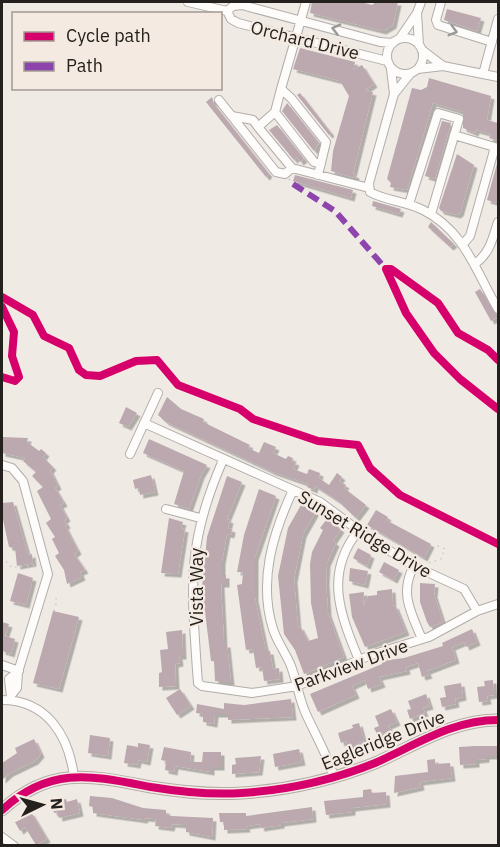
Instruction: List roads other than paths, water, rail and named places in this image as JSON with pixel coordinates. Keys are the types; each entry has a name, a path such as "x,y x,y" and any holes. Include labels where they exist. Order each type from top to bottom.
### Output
{"main road":[{"name":"Eagleridge Drive","path":"2,810 41,785 74,777 108,777 171,790 227,794 282,789 334,777 377,762 445,730 498,720"}],"street":[{"name":"Orchard Drive","path":"188,2 227,11"},
{"path":"258,127 275,112 306,2"},
{"path":"369,190 394,94 387,51 417,13 421,2"},
{"path":"441,2 436,20 438,26 492,42"},
{"name":"Orchard Drive","path":"227,11 233,6 242,5 380,42 396,41"},
{"name":"Orchard Drive","path":"227,11 231,19 238,24 380,57 389,65"},
{"path":"394,94 423,58 417,13"},
{"path":"483,74 498,19"},
{"path":"396,41 408,38 443,66"},
{"path":"389,65 402,74 443,66 498,77"},
{"path":"280,89 291,98 326,142 318,175"},
{"path":"219,100 276,172 285,174 292,168"},
{"path":"275,112 314,162 321,164"},
{"path":"409,204 438,113 459,119 431,214"},
{"path":"232,116 253,120 292,168 369,190 431,214 463,244 476,263 498,309"},
{"path":"454,135 497,148 470,236 463,244"},
{"path":"476,263 483,258 490,247 498,222"},
{"path":"130,454 158,393"},
{"name":"Sunset Ridge Drive","path":"144,423 320,502 358,531 414,566 464,590 477,611"},
{"name":"Vista Way","path":"198,683 192,576 200,518 223,460"},
{"path":"2,465 12,468 23,481 48,574 18,671 9,679 8,698 34,708 54,724 68,748 74,777"},
{"path":"293,490 272,544 267,599 273,631 289,661 305,712 324,747 334,777"},
{"path":"166,509 200,518"},
{"path":"358,531 346,548 338,577 344,619 359,660"},
{"path":"414,566 407,581 406,596 422,639"},
{"name":"Parkview Drive","path":"198,683 212,690 243,693 267,692 297,686 359,660 422,639 477,611 498,604"},
{"path":"2,665 18,671"},
{"path":"2,837 14,846"}]}
